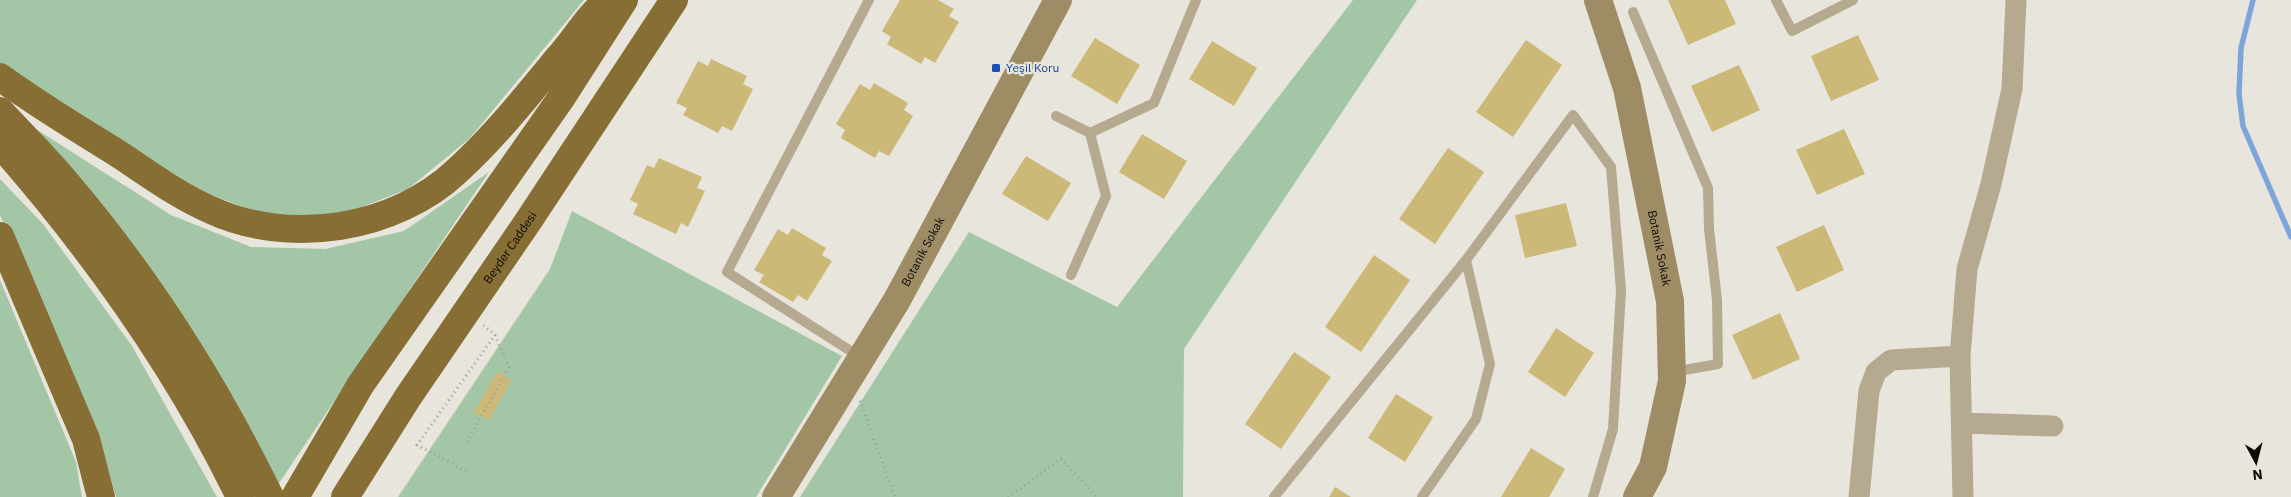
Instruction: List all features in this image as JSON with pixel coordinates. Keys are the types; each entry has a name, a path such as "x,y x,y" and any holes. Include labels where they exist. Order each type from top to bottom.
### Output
{"highway":[{"path":"0,77 169,187 211,211 244,222 286,229 327,228 357,223 405,206 435,189 458,171 497,130 560,56 596,10 608,0"},
{"path":"295,497 361,384 562,97 624,0"},
{"name":"Beyder Caddesi","path":"345,497 408,397 674,0"},
{"path":"0,111 63,179 128,263 193,356 239,437 270,497"},
{"path":"0,144 33,182 120,296 188,400 220,455 240,497"},
{"path":"0,236 86,439 101,497"}],"main road":[{"name":"Botanik Sokak","path":"776,497 897,300 1058,0"},
{"name":"Botanik Sokak","path":"1598,0 1627,88 1670,301 1672,381 1654,466 1638,497"}],"street":[{"path":"1963,497 1960,356 1967,269 1991,184 2012,89 2016,0"},
{"path":"1859,497 1869,391 1876,372 1891,360 1960,356"},
{"path":"1962,423 2053,426"}],"lane":[{"path":"861,357 727,272 868,0"},
{"path":"1090,133 1154,103 1196,0"},
{"path":"1776,0 1792,31 1853,0"},
{"path":"1633,12 1708,188 1709,229 1717,300 1718,364 1672,373"},
{"path":"1274,497 1466,260 1573,115 1611,167 1621,290 1613,429 1593,497"},
{"path":"1056,116 1090,133 1106,196 1071,275"},
{"path":"1422,497 1476,419 1490,364 1466,260"}],"path":[{"path":"466,312 496,335 509,367 467,442"},
{"path":"466,471 417,445 496,335"},
{"path":"844,385 862,403 895,497"},
{"path":"1008,497 1061,458 1097,497"}],"green space":[{"path":"0,0 584,0 470,138 408,189 344,214 270,217 193,188 0,64"},
{"path":"1353,0 1417,0 1184,349 1183,497 800,497 969,232 1117,307"},
{"path":"17,117 171,215 251,247 325,249 404,231 489,172 275,489"},
{"path":"0,179 43,224 132,346 217,497 116,497 104,455 0,215"},
{"path":"572,211 842,356 756,497 398,497 550,269"},
{"path":"0,280 76,462 82,497 0,497"}],"building":[{"path":"900,0 938,0 954,9 949,16 959,22 935,63 925,57 921,64 887,44 891,37 882,31"},
{"path":"1668,0 1725,0 1736,24 1688,45"},
{"path":"1858,35 1879,80 1831,101 1811,56"},
{"path":"1095,38 1140,65 1117,104 1071,76"},
{"path":"1526,40 1562,65 1513,137 1476,112"},
{"path":"1212,41 1257,68 1234,106 1189,79"},
{"path":"711,59 747,76 743,84 753,89 732,131 722,126 718,133 683,115 687,108 676,103 698,61 708,66"},
{"path":"1739,65 1760,110 1712,132 1691,86"},
{"path":"874,83 908,103 904,110 913,116 889,156 879,151 875,158 841,138 845,130 836,124 860,84 870,90"},
{"path":"1844,129 1865,174 1817,195 1796,150"},
{"path":"1142,134 1187,161 1164,199 1119,172"},
{"path":"1448,148 1484,172 1435,244 1399,219"},
{"path":"1026,156 1071,183 1048,221 1002,194"},
{"path":"659,158 702,177 697,188 705,191 688,227 681,223 676,234 633,214 638,204 630,200 647,165 654,168"},
{"path":"1566,203 1577,246 1525,258 1515,215"},
{"path":"1824,225 1844,270 1797,292 1776,247"},
{"path":"792,228 826,248 822,255 832,261 807,301 798,295 793,302 759,282 764,275 754,270 778,229 788,235"},
{"path":"1374,255 1410,280 1361,352 1325,327"},
{"path":"1780,313 1800,359 1753,380 1732,335"},
{"path":"1556,328 1594,353 1565,397 1528,372"},
{"path":"1294,352 1331,377 1281,449 1245,424"},
{"path":"497,372 511,380 489,420 474,412"},
{"path":"1396,394 1433,417 1405,462 1368,438"},
{"path":"1531,448 1565,469 1549,497 1501,497"},
{"path":"1335,487 1351,497 1329,497"}],"waterway":[{"path":"2253,0 2241,48 2239,94 2243,126 2291,237"}],"place":[{"name":"Yeşil Koru","path":"996,68"}]}
